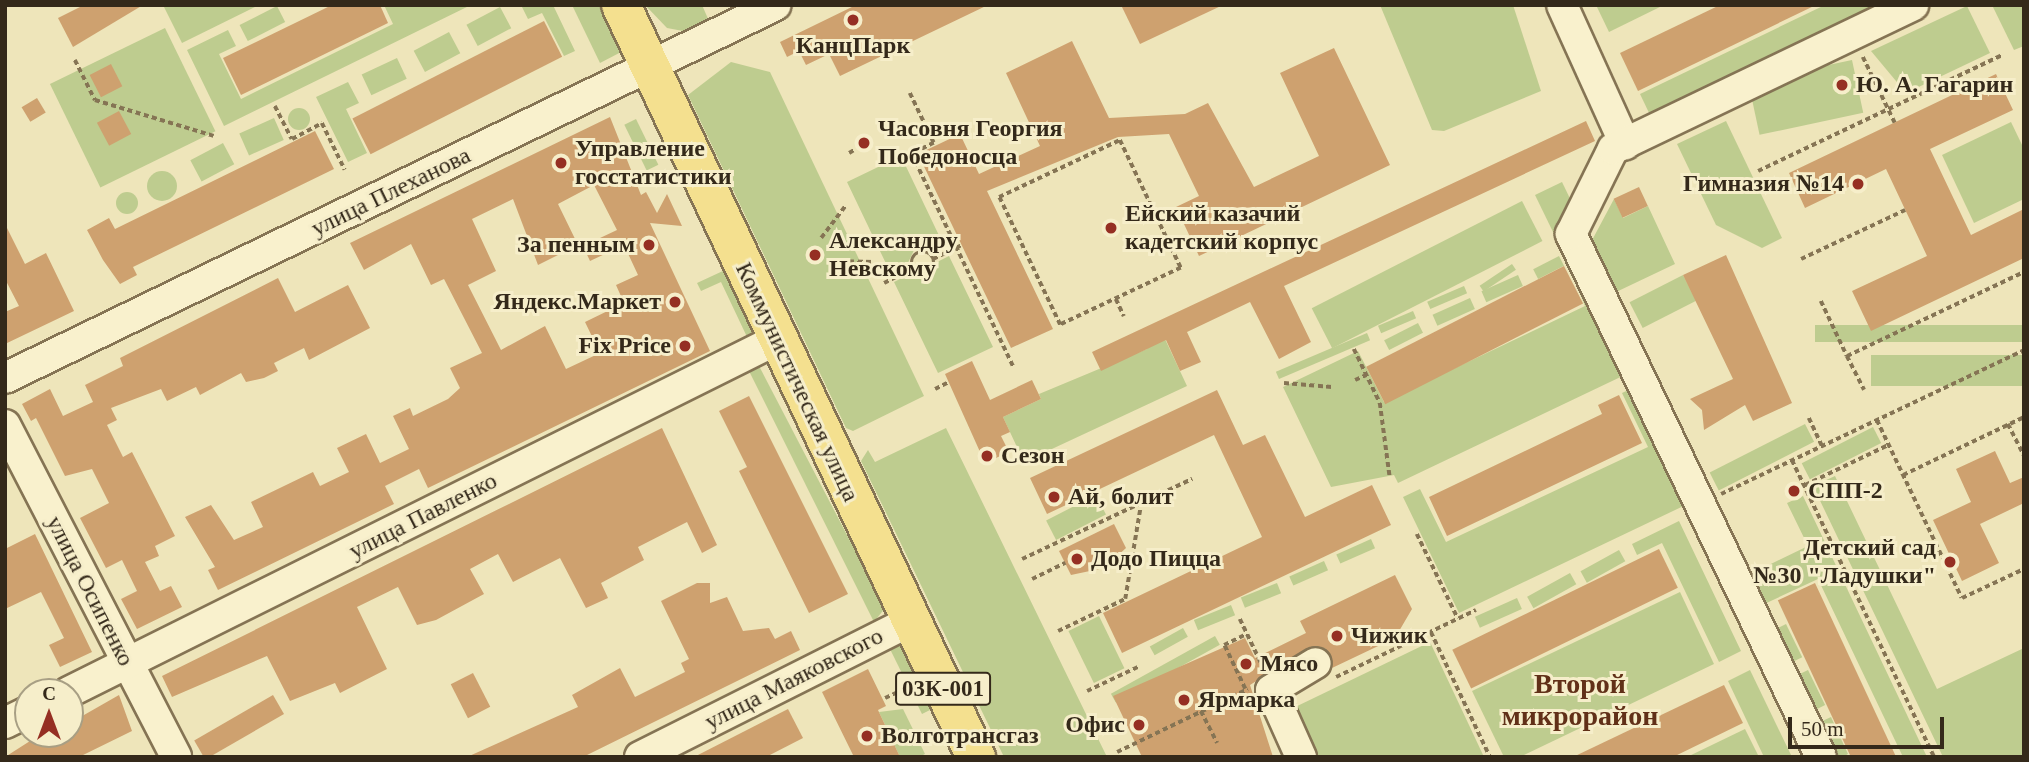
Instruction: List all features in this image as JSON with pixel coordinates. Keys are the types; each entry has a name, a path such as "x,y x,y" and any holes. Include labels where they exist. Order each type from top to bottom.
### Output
{"main road":[{"name":"Коммунистическая улица","path":"621,5 776,340 976,757"}],"street":[{"name":"улица Плеханова","path":"5,378 776,5"},
{"path":"1562,5 1625,144"},
{"path":"1821,757 1571,234 1614,149 1913,5"},
{"name":"улица Павленко","path":"84,684 776,340"},
{"name":"улица Осипенко","path":"5,425 176,757"},
{"name":"улица Маяковского","path":"640,757 910,621"},
{"path":"1301,757 1258,687 1324,671"}],"path":[{"path":"1860,51 1895,123"},
{"path":"1758,171 2002,55"},
{"path":"75,60 95,100 214,136"},
{"path":"910,93 934,143 912,154 1014,368"},
{"path":"275,106 292,139 322,123 345,170"},
{"path":"1120,140 1181,268 1116,299 1060,325 999,197 1120,140"},
{"path":"849,153 854,150"},
{"path":"821,238 846,205"},
{"path":"1801,259 1905,210"},
{"path":"884,283 913,268 929,272 933,259 962,245"},
{"path":"913,268 918,253 933,259"},
{"path":"832,261 874,262"},
{"path":"1847,356 2024,272"},
{"path":"1116,299 1124,316"},
{"path":"1821,301 1864,390"},
{"path":"1354,349 1380,402 1390,478"},
{"path":"1706,501 2024,350"},
{"path":"1355,380 1366,375"},
{"path":"935,389 949,382"},
{"path":"1284,383 1332,387"},
{"path":"1903,475 2024,417"},
{"path":"1809,418 1822,446"},
{"path":"1877,420 1962,598 2024,569"},
{"path":"2008,424 2024,456"},
{"path":"1804,485 1888,445"},
{"path":"1792,460 1934,757"},
{"path":"1023,559 1192,479"},
{"path":"1058,631 1125,599 1141,503"},
{"path":"1417,534 1458,619"},
{"path":"1032,579 1065,563"},
{"path":"1324,671 1431,632 1476,611"},
{"path":"1240,619 1247,634 1258,687"},
{"path":"1431,632 1490,757"},
{"path":"1247,634 1224,645 1258,687"},
{"path":"1087,691 1140,666"},
{"path":"1117,752 1258,687"},
{"path":"885,698 900,691"},
{"path":"1201,711 1217,743"}],"green space":[{"path":"163,5 259,5 182,43"},
{"path":"384,5 471,5 224,126 187,50 228,30 236,46 219,54 241,99 393,24"},
{"path":"521,5 553,5 575,51 564,56 542,13 528,19"},
{"path":"572,5 605,5 625,50 600,63"},
{"path":"645,5 702,5 709,21 683,31 667,28"},
{"path":"1380,5 1513,5 1541,91 1444,131 1432,130"},
{"path":"1596,5 1664,5 1609,32"},
{"path":"1825,5 1885,5 1651,117 1640,94"},
{"path":"1992,5 2024,5 2024,46 2014,50"},
{"path":"277,6 285,22 248,41 240,25"},
{"path":"1967,6 1990,53 1906,93 1871,51"},
{"path":"500,7 511,28 478,46 466,25"},
{"path":"165,28 215,131 100,187 50,84"},
{"path":"449,32 460,53 425,72 414,51"},
{"path":"397,58 407,79 371,95 362,74"},
{"path":"1852,60 1863,113 1760,135 1748,82"},
{"path":"731,62 770,72 924,396 853,431 846,428 688,95"},
{"path":"348,82 359,103 346,109 367,153 348,162 316,97"},
{"path":"299,108 309,115 310,119 303,129 299,130 289,123 288,119 295,109"},
{"path":"274,118 284,140 249,155 239,133"},
{"path":"636,119 658,165 647,171 624,125"},
{"path":"1726,121 1782,238 1762,248 1716,225 1677,144"},
{"path":"2011,122 2024,149 2024,199 1974,223 1942,155"},
{"path":"223,143 234,164 202,182 190,160"},
{"path":"901,156 945,248 935,253 915,248 906,267 891,274 847,182"},
{"path":"162,171 173,175 177,186 173,197 162,201 151,197 147,186 151,175"},
{"path":"1562,182 1577,213 1571,226 1554,234 1535,195"},
{"path":"127,192 135,195 138,203 135,211 127,214 119,211 116,203 119,195"},
{"path":"1614,199 1623,218 1648,206 1675,264 1614,293 1590,244"},
{"path":"1522,201 1542,241 1332,348 1312,308"},
{"path":"949,256 993,347 938,373 894,282 910,274 931,277 939,261"},
{"path":"1559,256 1564,266 1538,279 1533,269"},
{"path":"1512,264 1516,270 1484,292 1480,286"},
{"path":"725,270 757,337 748,339 721,282 701,291 697,283"},
{"path":"1518,275 1523,286 1486,302 1481,291"},
{"path":"1683,275 1696,301 1643,328 1630,302"},
{"path":"1464,286 1467,293 1430,309 1427,302"},
{"path":"1590,286 1631,372 1398,483 1394,475 1331,487 1283,387 1358,351 1384,402 1585,306 1579,291"},
{"path":"1470,298 1475,309 1437,326 1433,315"},
{"path":"1413,311 1416,318 1381,333 1378,326"},
{"path":"1157,322 1187,386 1024,462 1003,417 1041,399 1039,394 1147,349"},
{"path":"1418,323 1423,333 1389,350 1384,340"},
{"path":"1815,325 2024,325 2024,342 1815,342"},
{"path":"1367,333 1370,340 1279,379 1276,372"},
{"path":"1871,355 2024,355 2024,386 1871,386"},
{"path":"759,366 885,608 874,622 749,371"},
{"path":"1639,385 1694,501 1459,613 1403,497 1420,489 1446,542 1648,447 1622,393"},
{"path":"1805,424 1814,442 1719,490 1710,473"},
{"path":"1873,427 1881,443 1810,479 1802,463"},
{"path":"946,428 1107,757 1004,757 861,461 868,450 875,462"},
{"path":"1835,476 1937,689 2024,648 2024,757 1943,757 1813,486"},
{"path":"1096,495 1106,515 1056,540 1046,520"},
{"path":"1803,496 1927,757 1903,757 1818,579 1760,606 1746,576 1808,546 1787,503"},
{"path":"1679,521 1741,651 1719,662 1662,543 1637,555 1632,544"},
{"path":"1371,539 1375,548 1340,564 1336,554"},
{"path":"1619,550 1625,561 1587,583 1581,571"},
{"path":"1324,561 1328,570 1293,586 1289,576"},
{"path":"1570,573 1576,584 1533,608 1527,597"},
{"path":"1277,583 1281,593 1245,608 1241,598"},
{"path":"1680,592 1714,664 1520,757 1504,757 1472,691"},
{"path":"1517,598 1522,609 1480,628 1475,617"},
{"path":"1231,605 1235,615 1198,630 1194,620"},
{"path":"1099,616 1124,668 1094,683 1068,631"},
{"path":"1786,624 1802,657 1789,664 1773,631"},
{"path":"1183,628 1188,637 1155,655 1150,646"},
{"path":"1215,636 1220,645 1116,702 1111,694"},
{"path":"1430,642 1484,757 1311,757 1289,710"},
{"path":"899,643 934,708 922,714 889,647"},
{"path":"1750,670 1792,757 1764,757 1728,681"},
{"path":"1808,670 1825,705 1812,712 1795,677"},
{"path":"903,709 925,754 919,757 900,757 879,712"},
{"path":"1831,717 1848,754 1843,757 1832,757 1816,724"},
{"path":"1745,729 1759,757 1687,757"}],"building":[{"path":"84,5 143,5 73,47 58,18"},
{"path":"332,5 380,5 388,23 241,95 223,58"},
{"path":"856,5 988,5 840,76 829,54 806,65 799,51 787,57 780,42"},
{"path":"1121,5 1223,5 1140,44"},
{"path":"1720,5 1816,5 1638,91 1620,53"},
{"path":"544,21 562,57 371,154 352,119"},
{"path":"1072,41 1109,118 1185,114 1208,103 1254,187 1319,156 1280,73 1334,48 1390,165 1199,256 1176,207 1199,196 1169,134 1118,137 987,191 1053,329 1011,348 918,154 960,134 979,174 1040,146 1006,73"},
{"path":"111,64 122,86 101,97 90,75"},
{"path":"1996,74 2013,110 1930,149 1971,235 2024,209 2024,258 1871,331 1852,291 1927,256 1886,169 1805,208 1789,173"},
{"path":"37,98 46,113 30,122 22,107"},
{"path":"119,111 131,134 109,146 97,123"},
{"path":"610,117 641,195 646,192 657,213 667,194 682,226 650,223 710,351 428,488 419,469 385,486 394,504 218,590 208,570 215,567 185,517 211,505 234,540 263,527 251,502 313,472 320,486 349,472 337,448 366,434 380,463 409,449 393,416 410,408 413,416 448,399 460,388 450,368 482,353 444,279 431,285 411,244 364,270 350,243","holes":["594,185 617,230 583,246 590,261 624,245 638,275 616,285 624,303 585,322 600,353 566,369 545,326 501,350 468,285 496,271 472,219 513,199 538,265 578,245 558,204"]},
{"path":"1586,121 1595,141 1284,286 1311,342 1279,359 1250,302 1187,332 1201,362 1180,371 1166,340 1101,371 1092,352"},
{"path":"315,131 334,169 133,267 137,275 120,284 87,230 109,218 115,229"},
{"path":"1639,187 1648,206 1622,218 1614,199"},
{"path":"5,224 25,264 46,253 74,311 5,344 5,312 19,306 5,279"},
{"path":"1726,255 1792,403 1753,421 1745,405 1704,430 1702,410 1690,399 1733,379 1683,275"},
{"path":"1564,266 1583,303 1385,404 1366,367"},
{"path":"278,278 295,312 348,285 370,328 309,360 304,348 274,363 278,371 264,378 246,382 241,373 200,395 196,387 167,401 161,389 111,408 117,420 107,425 123,457 132,452 175,536 155,546 159,556 145,562 160,591 171,586 182,607 137,629 121,599 137,591 122,560 106,568 80,518 109,503 92,469 65,476 36,418 31,421 22,404 50,389 63,416 93,402 85,385 123,366 120,358"},
{"path":"972,361 990,400 1032,380 1041,399 1003,417 1010,432 1001,436 1009,452 985,463 945,374"},
{"path":"1217,390 1243,445 1265,435 1305,517 1372,485 1391,525 1122,653 1103,613 1262,537 1214,435 1047,514 1030,478"},
{"path":"1619,395 1642,443 1447,536 1429,497 1602,414 1598,405"},
{"path":"749,396 848,594 809,613 739,471 747,467 719,411"},
{"path":"662,428 717,545 702,553 687,522 638,547 644,560 601,583 608,598 586,608 560,558 513,582 498,554 470,569 484,594 436,620 417,625 398,587 357,607 387,669 340,693 335,683 290,701 267,656 172,697 162,676"},
{"path":"1995,451 2010,483 2024,477 2024,503 1980,524 1999,563 1962,581 1933,520 1971,502 1956,469"},
{"path":"1114,524 1126,548 1104,568 1071,575 1059,551"},
{"path":"35,534 92,652 60,667 49,645 64,638 41,592 5,609 5,549"},
{"path":"1659,549 1678,588 1471,688 1452,650"},
{"path":"1395,575 1412,609 1395,638 1332,668 1325,648 1308,648 1250,685 1273,757 1142,757 1113,696 1245,638 1255,658 1306,633 1300,621"},
{"path":"697,583 710,583 710,603 727,597 743,631 769,628 775,639 791,631 800,650 583,757 467,757 578,707 572,695 620,668 635,697 685,672 681,663 689,659 661,601"},
{"path":"1815,583 1896,757 1851,757 1778,600"},
{"name":"Волготрансгаз","path":"868,669 886,706 878,710 900,757 854,757 822,692"},
{"path":"473,673 490,707 468,718 451,684"},
{"path":"1724,685 1743,723 1673,757 1573,757"},
{"path":"119,695 132,731 79,757 5,757 19,748 84,748 84,715"},
{"path":"273,695 284,714 210,757 204,757 194,740"},
{"path":"788,709 803,738 766,757 694,757"}],"place":[{"name":"КанцПарк","path":"853,20"},
{"name":"Ю. А. Гагарин","path":"1842,85"},
{"name":"Часовня Георгия Победоносца","path":"864,143"},
{"name":"Управление госстатистики","path":"561,163"},
{"name":"Гимназия №14","path":"1858,184"},
{"name":"Ейский казачий кадетский корпус","path":"1111,228"},
{"name":"За пенным","path":"649,245"},
{"name":"Александру Невскому","path":"815,255"},
{"name":"Яндекс.Маркет","path":"675,302"},
{"name":"Fix Price","path":"685,346"},
{"name":"Сезон","path":"987,456"},
{"name":"СПП-2","path":"1794,491"},
{"name":"Ай, болит","path":"1054,497"},
{"name":"Додо Пицца","path":"1077,559"},
{"name":"Детский сад №30 \"Ладушки\"","path":"1950,562"},
{"name":"Чижик","path":"1337,636"},
{"name":"Мясо","path":"1246,664"},
{"name":"Ярмарка","path":"1184,700"},
{"name":"Офис","path":"1139,725"},
{"name":"Волготрансгаз","path":"867,736"}],"district":[{"name":"Второй микрорайон","path":"1580,700"}]}
